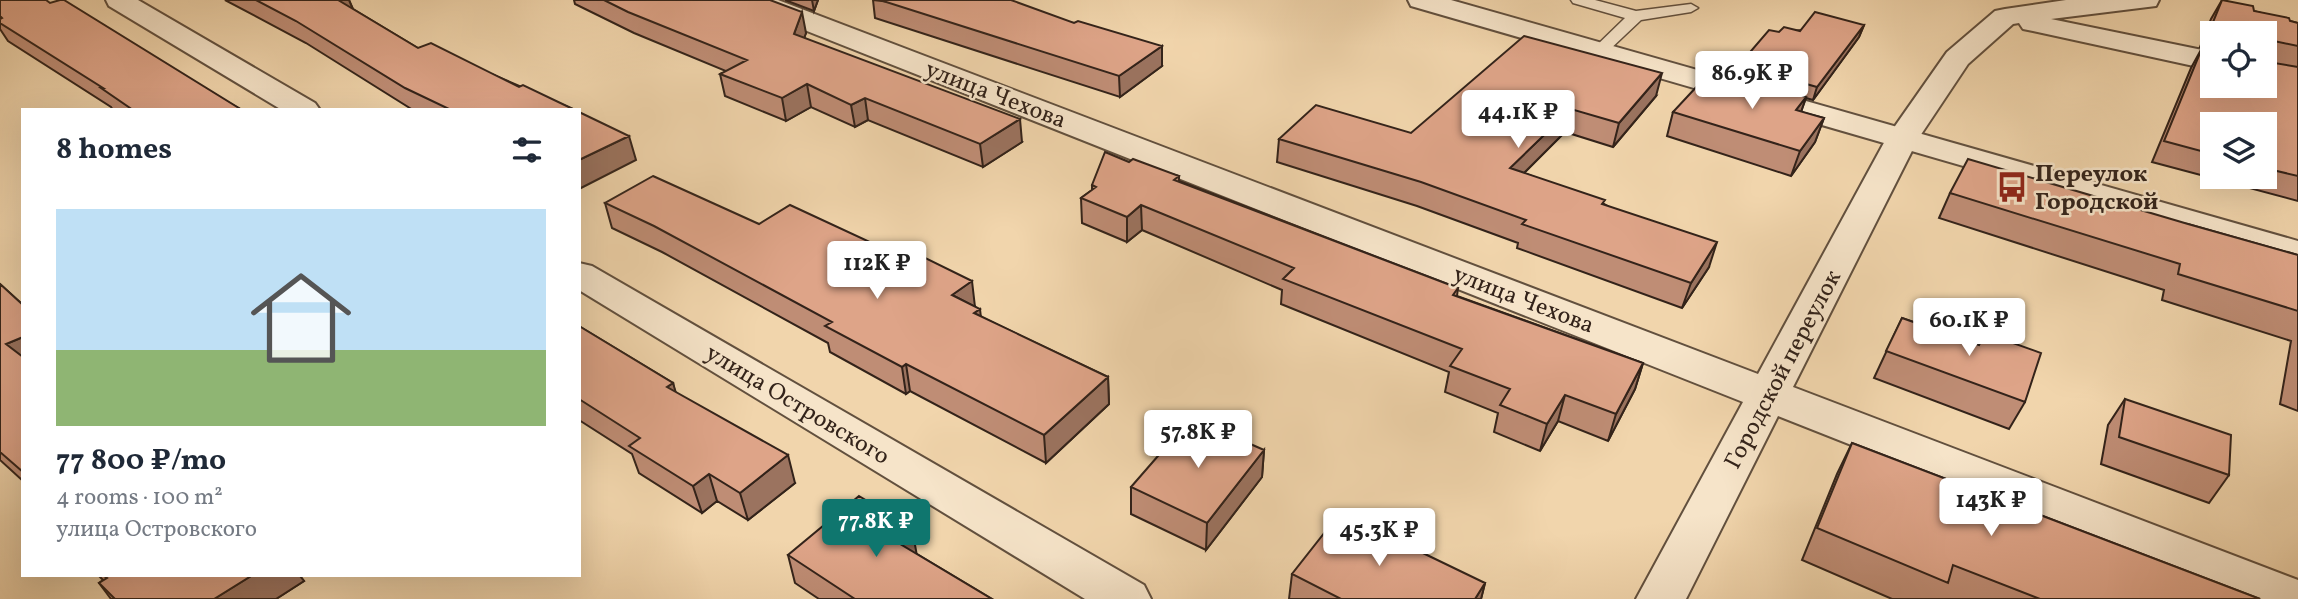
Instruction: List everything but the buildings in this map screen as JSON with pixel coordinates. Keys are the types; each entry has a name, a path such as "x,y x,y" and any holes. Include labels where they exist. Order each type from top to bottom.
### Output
{"street":[{"path":"119,0 301,108"},
{"name":"улица Чехова","path":"754,0 2294,599"},
{"path":"1421,0 2298,251"},
{"path":"2005,17 2116,1 2146,0"},
{"path":"2005,17 2200,58"},
{"name":"Городской переулок","path":"1661,599 1902,139 1957,58 2005,17"},
{"name":"улица Островского","path":"581,275 1126,599"}],"lane":[{"path":"1578,0 1636,16 1691,8"},
{"path":"1600,50 1636,16"}],"place":[{"name":"Переулок Городской","path":"2012,187"}]}
